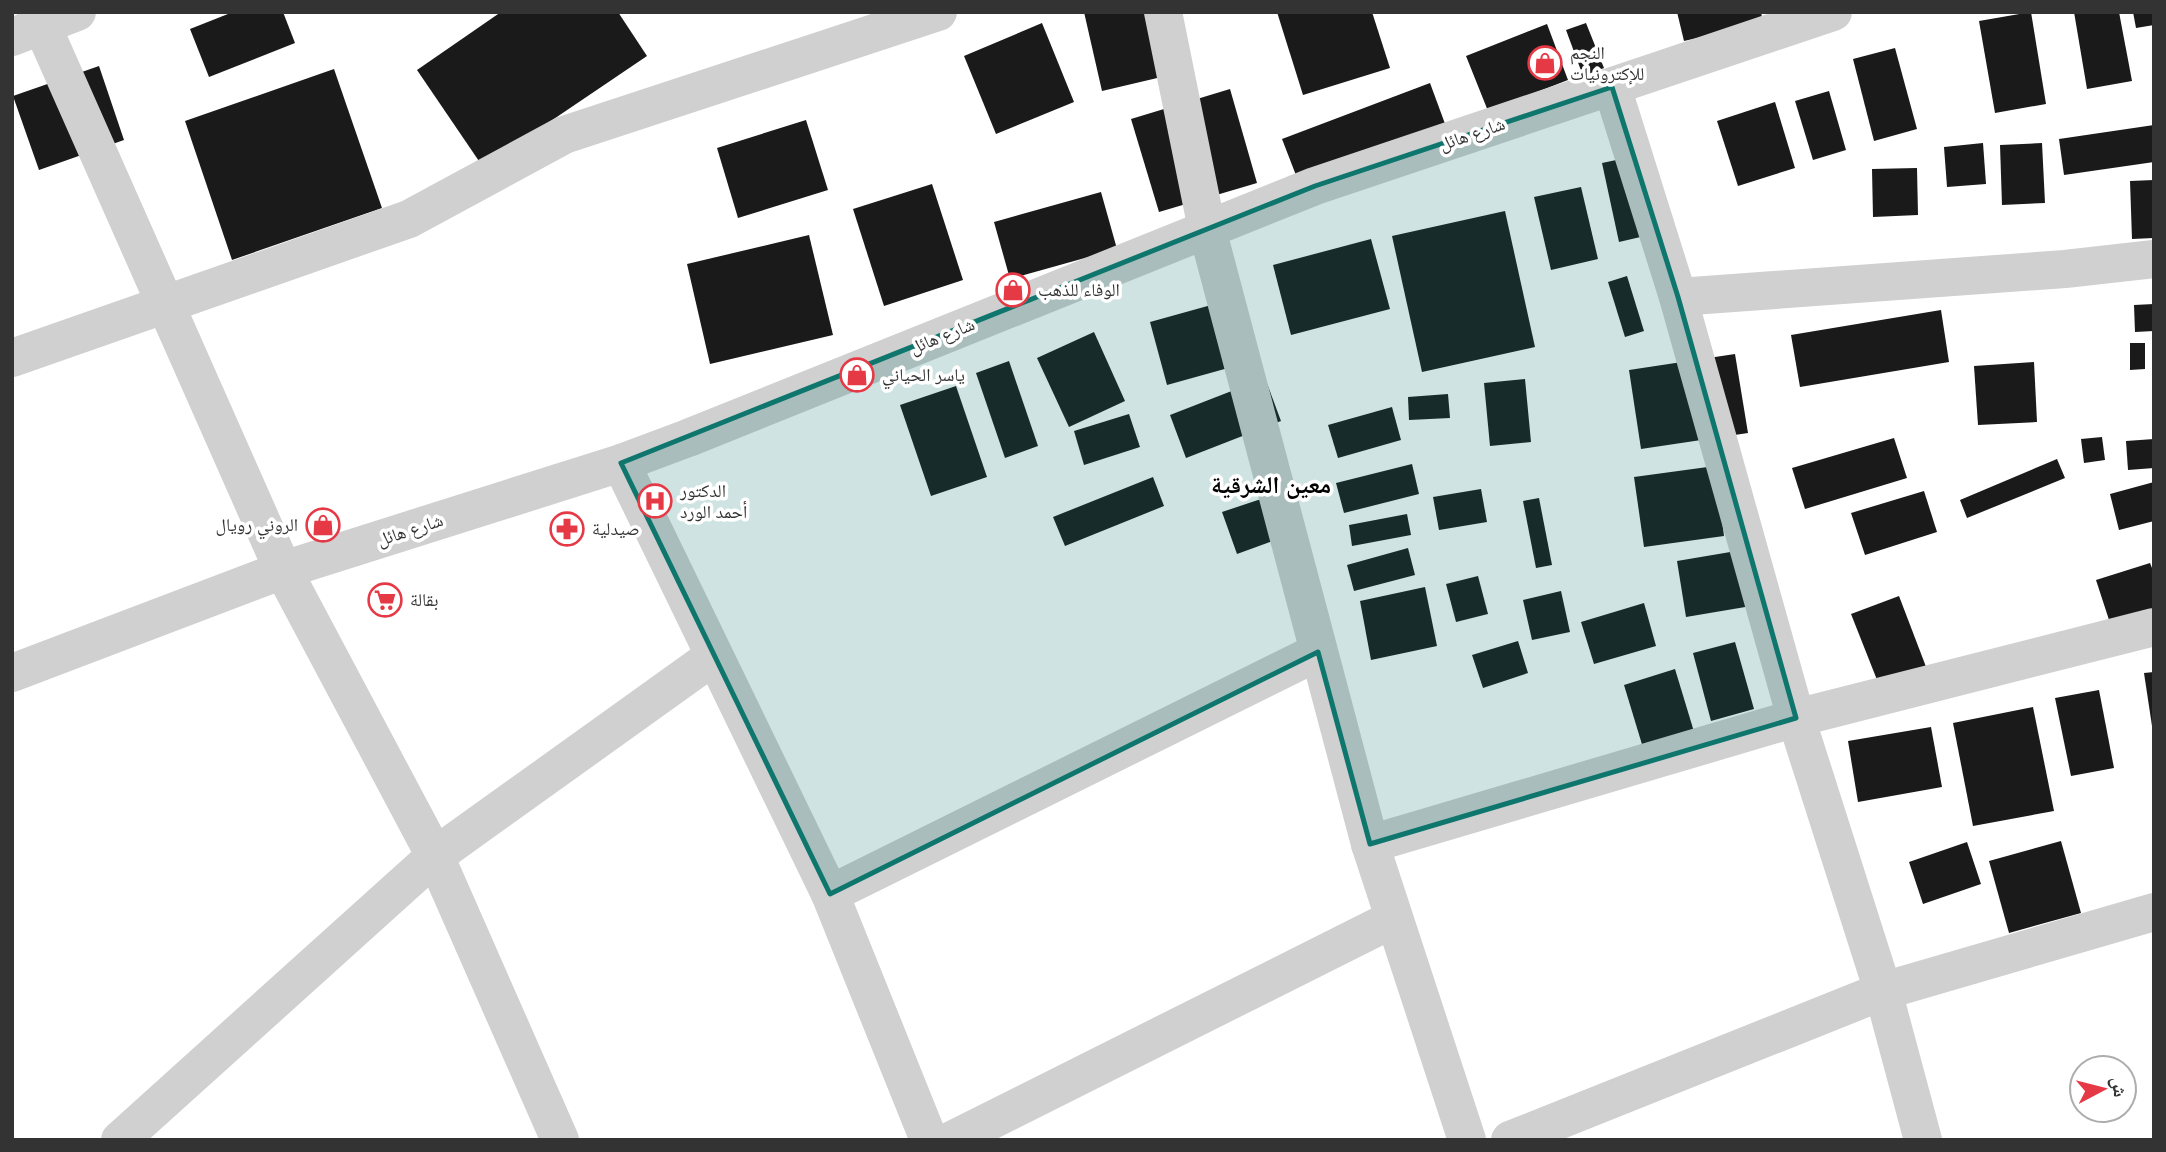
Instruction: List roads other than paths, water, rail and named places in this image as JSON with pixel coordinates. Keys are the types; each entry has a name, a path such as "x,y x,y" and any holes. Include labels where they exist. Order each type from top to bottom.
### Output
{"street":[{"path":"77,12 30,25 164,305 283,570 435,856 559,1140"},
{"path":"12,358 409,219 564,135 938,12"},
{"path":"1163,12 1207,229 1318,652 1370,844 1467,1140"},
{"name":"شارع هائل","path":"12,673 283,570 621,463 688,438 1315,186 1833,12"},
{"path":"1612,87 1678,297 1796,718 1883,991 1923,1140"},
{"path":"1678,297 2065,269 2154,259"},
{"path":"621,463 830,894 929,1140"},
{"path":"1370,844 1796,718 2154,627"},
{"path":"830,894 1318,652"},
{"path":"120,1140 435,856 714,656"},
{"path":"1510,1140 1883,991 2154,912"},
{"path":"952,1140 1393,919"}],"place":[{"name":"النجم للإكترونيات","path":"1545,63"},
{"name":"الوفاء للذهب","path":"1013,290"},
{"name":"ياسر الحياني","path":"857,375"},
{"name":"الدكتور أحمد الورد","path":"655,501"},
{"name":"الروني رويال","path":"323,525"},
{"name":"صيدلية","path":"567,529"},
{"name":"بقالة","path":"385,600"}],"district":[{"name":"معين الشرقية","path":"1271,485"}]}
